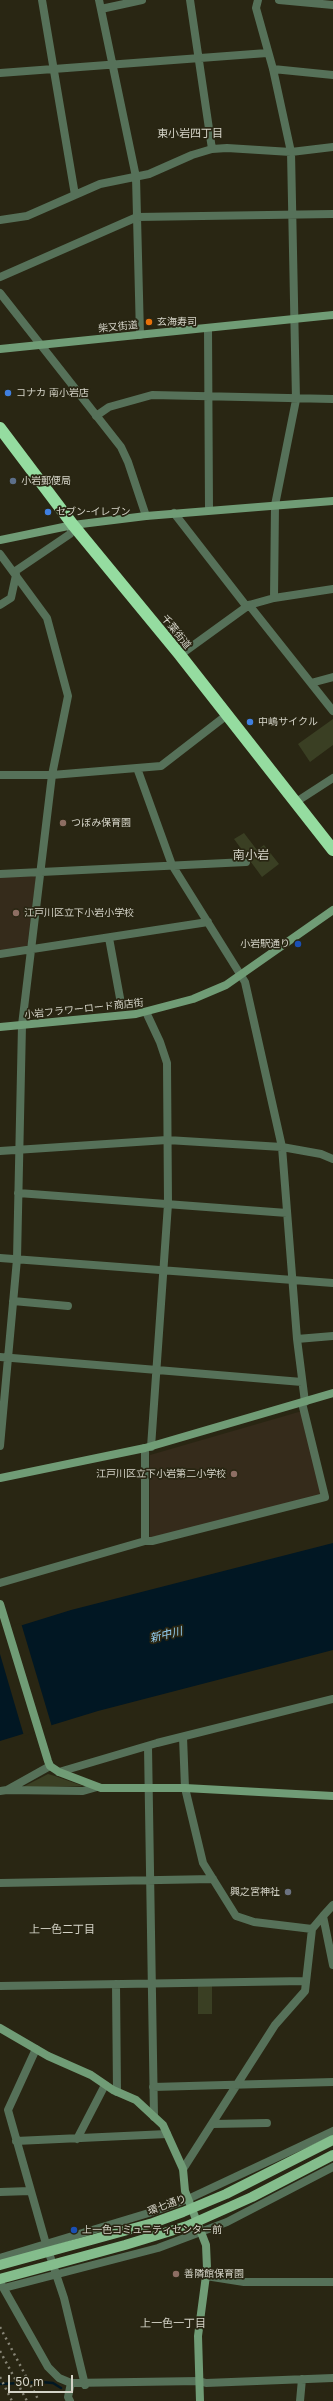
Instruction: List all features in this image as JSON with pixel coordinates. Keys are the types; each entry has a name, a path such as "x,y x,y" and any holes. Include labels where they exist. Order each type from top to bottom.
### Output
{"highway":[{"name":"千葉街道","path":"0,428 73,525 180,655 333,850"}],"main road":[{"name":"環七通り","path":"0,2265 165,2219 226,2194 333,2140"},
{"path":"1,2283 187,2226 252,2197 333,2155"}],"street":[{"path":"42,0 52,68 75,195"},
{"path":"99,0 136,177 140,335"},
{"path":"101,9 142,0"},
{"path":"190,0 212,150"},
{"path":"258,0 256,8 267,54 273,69 291,152 296,318 296,400 275,505 274,598"},
{"path":"279,0 333,5"},
{"path":"0,73 52,68 267,54"},
{"path":"273,69 333,75"},
{"path":"0,220 27,216 100,184 149,174 192,155 212,150 227,148 291,152 333,148"},
{"path":"0,277 137,217 333,214"},
{"path":"0,293 123,452 146,516"},
{"name":"柴又街道","path":"0,349 333,315"},
{"path":"208,328 209,510"},
{"path":"96,416 109,407 152,395 296,400 333,399"},
{"path":"0,540 73,525 146,516 333,501"},
{"path":"174,513 333,711"},
{"path":"0,605 11,598 15,574 70,534 73,525"},
{"path":"0,554 47,618 68,696 52,775 22,1025 18,1150 17,1259 13,1301 4,1357 0,1446"},
{"path":"180,655 248,606 274,598 333,589"},
{"path":"311,683 333,677"},
{"path":"0,775 52,775 161,766 227,715"},
{"path":"0,1583 145,1541 152,1541 329,1496 304,1403 297,1339 282,1148 263,1058 242,975 172,865 137,768"},
{"path":"296,802 333,778"},
{"path":"0,874 246,862"},
{"name":"小岩フラワーロード商店街","path":"0,1027 146,1012 211,993 242,975 333,910"},
{"path":"0,954 208,922"},
{"path":"109,938 120,998"},
{"path":"145,1541 148,1448 168,1204 167,1063 160,1042 146,1012"},
{"path":"0,1151 167,1140 282,1148 321,1154 333,1159"},
{"path":"18,1192 287,1213"},
{"path":"0,1258 333,1283"},
{"path":"13,1301 68,1306"},
{"path":"297,1339 333,1336"},
{"path":"4,1357 302,1382"},
{"path":"0,1478 148,1448 333,1394"},
{"path":"0,1606 50,1766 59,1772 97,1787"},
{"path":"59,1772 148,1746 333,1699"},
{"path":"183,1737 185,1788 202,1863 236,1916 254,1922 312,1929"},
{"path":"148,1746 154,2117"},
{"path":"3,1790 50,1766"},
{"path":"3,1790 83,1791 97,1787 185,1788 333,1796"},
{"path":"0,1883 213,1878"},
{"path":"183,2169 275,2025 305,1990 312,1929 333,1905"},
{"path":"323,1916 333,1965"},
{"path":"0,1986 306,1981"},
{"path":"116,1984 117,2092"},
{"path":"0,2028 36,2049 91,2075 117,2092 136,2100 162,2123 183,2169 188,2199 202,2231 207,2253 206,2276 198,2336 200,2401"},
{"path":"36,2049 4,2108 16,2141 46,2244 64,2298 85,2385"},
{"path":"153,2087 333,2082"},
{"path":"77,2139 105,2085"},
{"path":"212,2124 267,2123"},
{"path":"0,2258 188,2199 333,2131"},
{"path":"16,2141 167,2134"},
{"path":"333,2167 227,2222 158,2248 56,2274 1,2283 48,2367 59,2378 71,2383 85,2385 199,2381 206,2383 333,2378"},
{"path":"0,2192 30,2191"},
{"path":"206,2276 244,2282 333,2282"},
{"path":"300,2401 302,2379"},
{"path":"70,2401 68,2397 71,2383"}],"shaded area":[{"name":"江戸川区立下小岩小学校","path":"0,877 36,877 27,948 0,951"},
{"name":"江戸川区立下小岩第二小学校","path":"302,1411 321,1495 150,1538 150,1455"}],"green space":[{"path":"333,719 333,745 310,762 298,744"},
{"path":"244,833 257,850 264,845 279,864 262,877 234,839"},
{"path":"48,1774 55,1776 83,1786 21,1788"},
{"path":"198,1986 212,1986 212,2014 198,2014"}],"water":[{"name":"新中川","path":"333,1543 333,1650 98,1711 0,1741 0,1632 71,1610"}],"pier":[{"path":"21,1623 52,1727 24,1736 0,1654 0,1629"}],"waterway":[{"path":"0,2384 41,2382 53,2383 61,2388"}],"railway":[{"path":"0,2327 39,2401"},
{"path":"0,2351 27,2401"},
{"path":"0,2377 12,2401"}],"place":[{"name":"玄海寿司","path":"149,322"},
{"name":"コナカ 南小岩店","path":"8,393"},
{"name":"小岩郵便局","path":"13,481"},
{"name":"セブン-イレブン","path":"48,512"},
{"name":"中嶋サイクル","path":"250,722"},
{"name":"つぼみ保育園","path":"63,823"},
{"name":"江戸川区立下小岩小学校","path":"16,913"},
{"name":"小岩駅通り","path":"298,944"},
{"name":"江戸川区立下小岩第二小学校","path":"234,1474"},
{"name":"興之宮神社","path":"288,1892"},
{"name":"上一色コミュニティセンター前","path":"74,2230"},
{"name":"善隣館保育園","path":"176,2274"}],"district":[{"name":"東小岩四丁目","path":"190,134"},
{"name":"南小岩","path":"251,855"},
{"name":"上一色二丁目","path":"62,1930"},
{"name":"上一色一丁目","path":"173,2324"}]}
